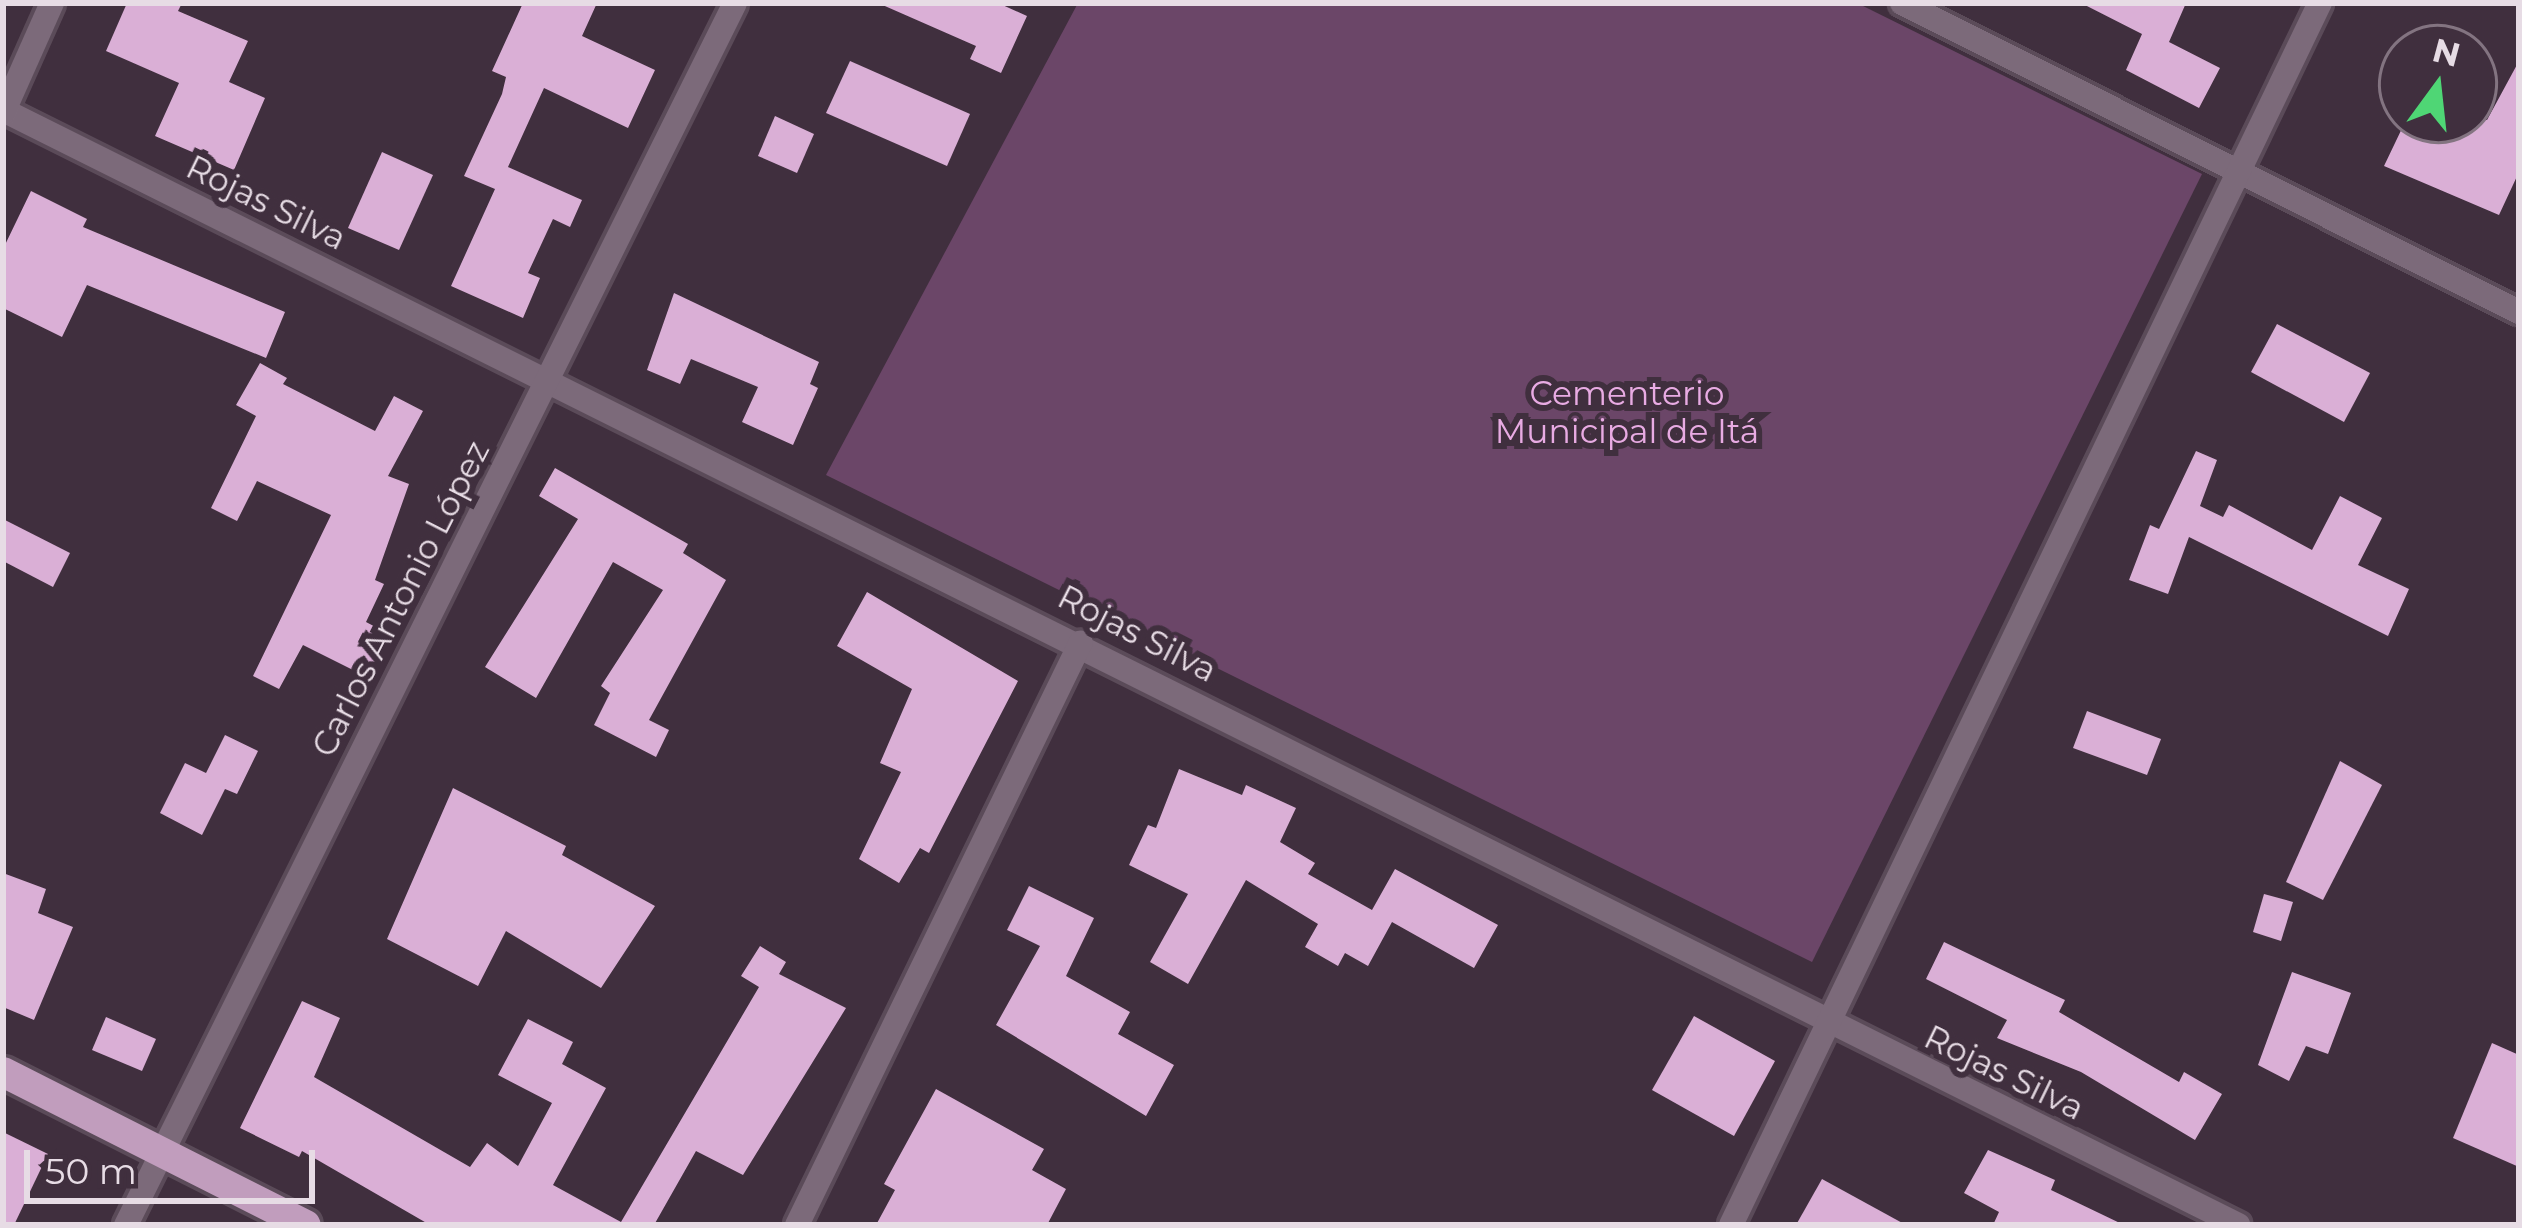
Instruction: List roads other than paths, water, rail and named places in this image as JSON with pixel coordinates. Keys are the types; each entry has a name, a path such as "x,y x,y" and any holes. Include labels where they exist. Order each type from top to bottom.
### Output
{"main road":[{"path":"3,1072 305,1225"}],"street":[{"path":"3,111 52,3"},
{"name":"Carlos Antonio López","path":"126,1225 735,3"},
{"path":"1902,3 2519,312"},
{"path":"1731,1225 2320,3"},
{"name":"Rojas Silva","path":"3,111 1081,642 1828,1024 2238,1225"},
{"path":"797,1225 1081,642"}],"park label":[{"name":"Cementerio Municipal de Itá","path":"1627,413"}]}
